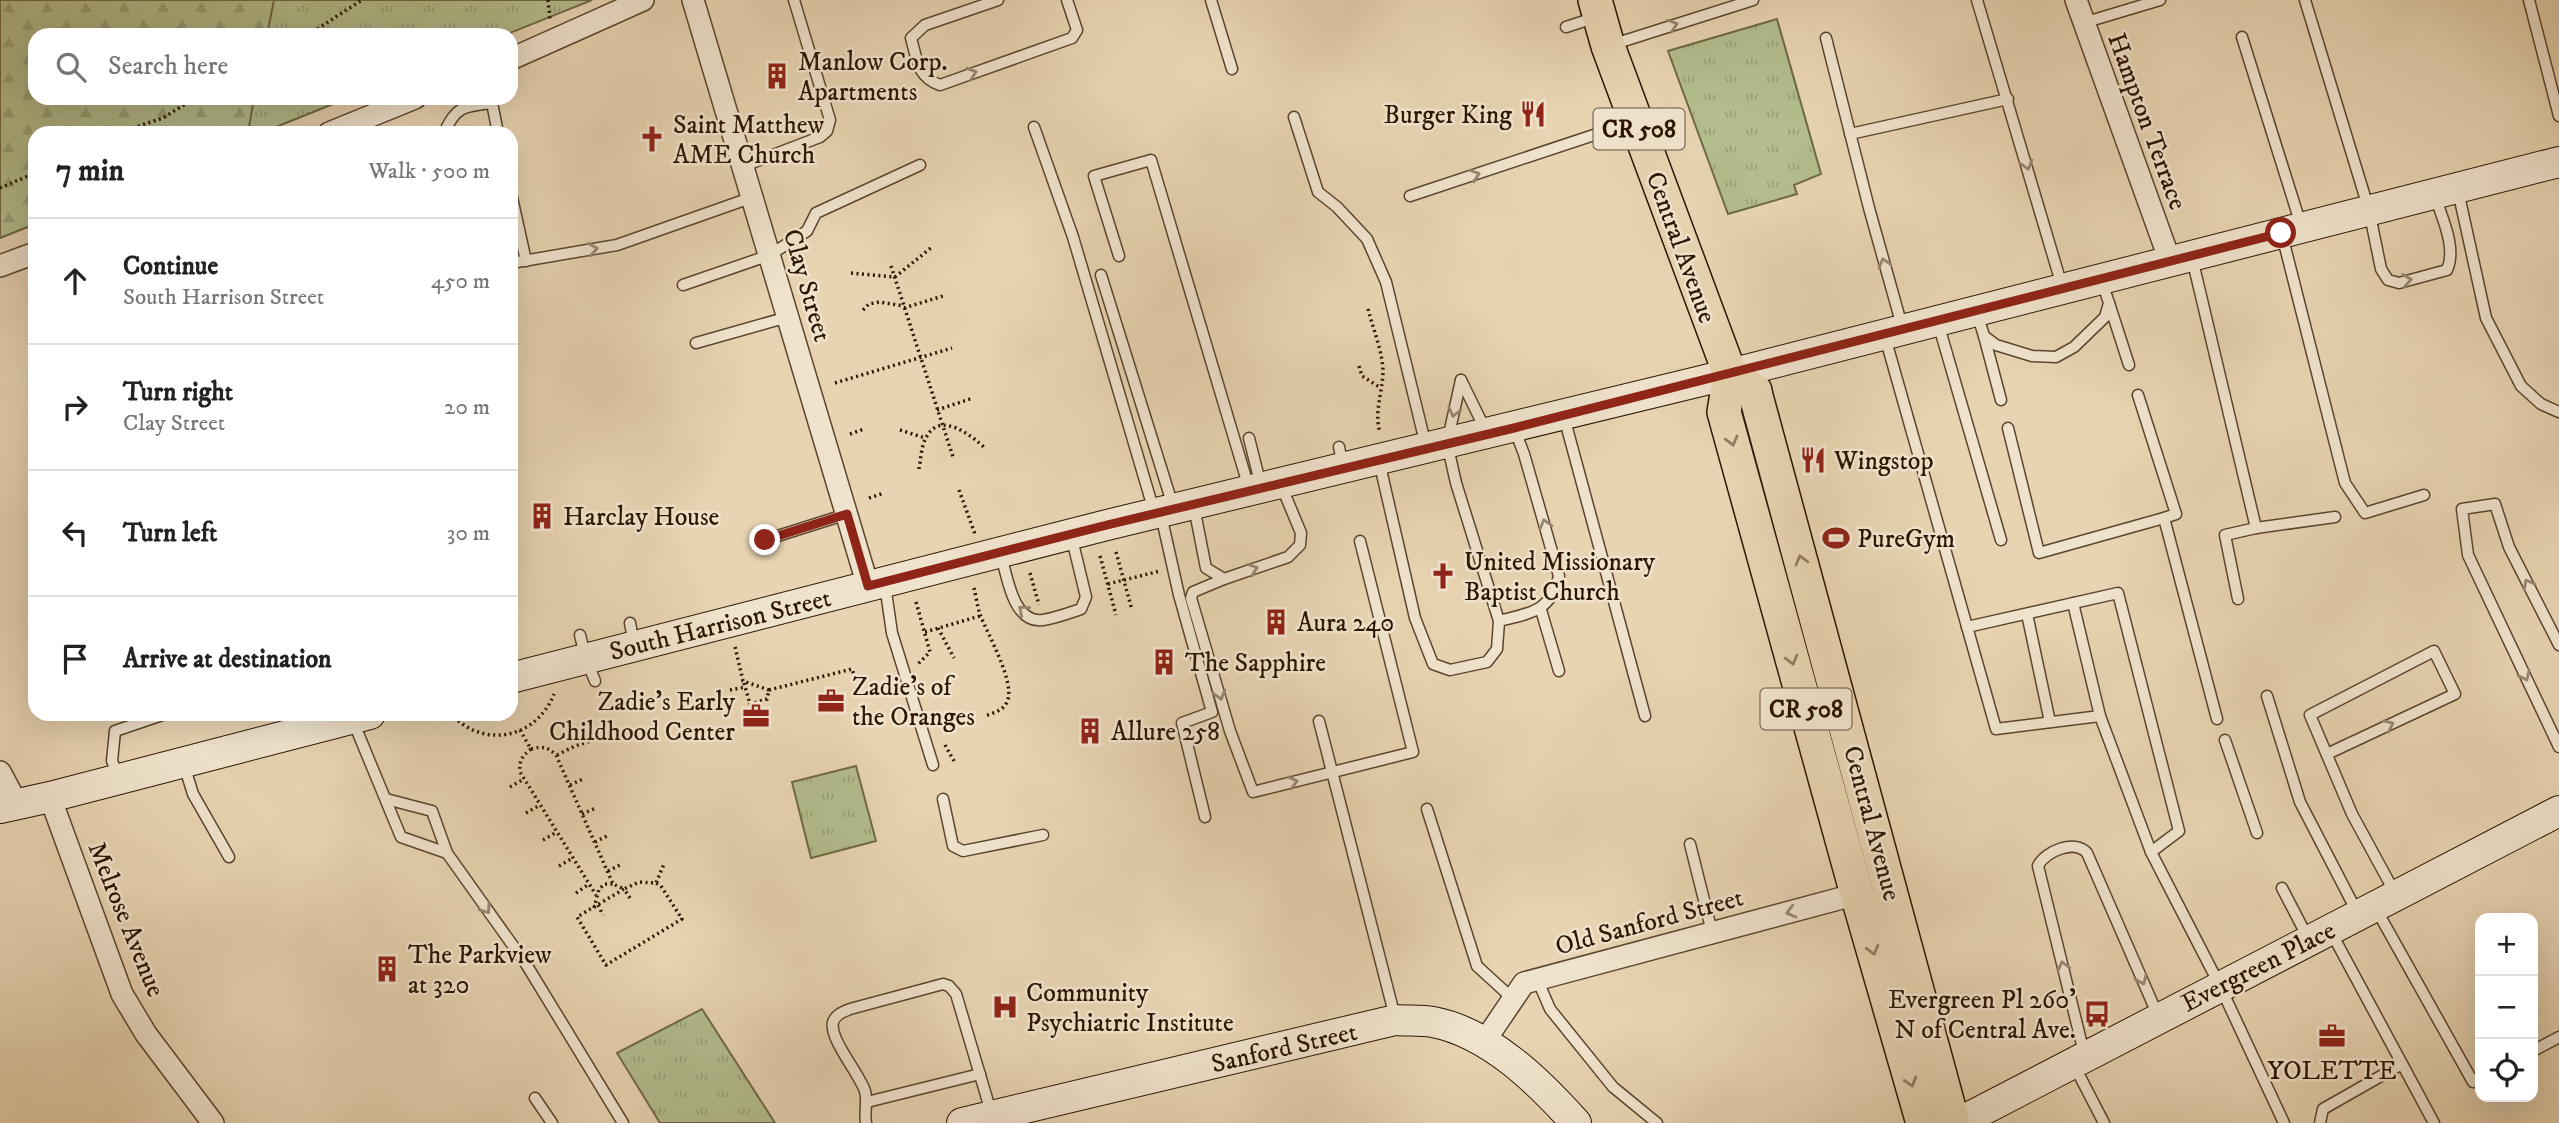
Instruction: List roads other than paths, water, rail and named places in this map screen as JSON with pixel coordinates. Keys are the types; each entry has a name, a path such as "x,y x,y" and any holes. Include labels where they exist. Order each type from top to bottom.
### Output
{"main road":[{"name":"Central Avenue","path":"1601,21 1730,374 1724,412 1923,1123"},
{"name":"South Harrison Street","path":"518,676 587,658 632,635 877,584 990,548 1070,534 1264,488 1341,458 1380,451 1437,446 1938,320 1980,323 2063,288 2105,290 2181,258 2369,210 2451,196 2559,162"},
{"name":"Central Avenue","path":"1730,374 1755,391 1956,1123"},
{"path":"9,806 342,721"},
{"name":"Evergreen Place","path":"1956,1123 2559,811"},
{"name":"Sanford Street","path":"962,1123 1395,1020 1434,1022 1484,1042 1502,1053 1542,1087 1576,1123"}],"street":[{"path":"518,56 643,0"},
{"name":"Clay Street","path":"693,0 847,514 877,584"},
{"name":"Hampton Terrace","path":"2076,0 2083,23 2181,258"},
{"path":"346,126 398,105"},
{"path":"0,267 28,256"},
{"path":"0,772 9,806"},
{"name":"Melrose Avenue","path":"50,797 122,994 205,1120"},
{"name":"Old Sanford Street","path":"1484,1042 1524,984 1857,894"}],"lane":[{"path":"744,166 820,137 827,131 830,120 794,0"},
{"path":"998,0 925,25 915,32 911,38 921,73 929,81 940,85 1072,38 1077,30 1067,0"},
{"path":"1211,0 1232,69"},
{"path":"1566,27 1753,0"},
{"path":"1977,0 2063,288"},
{"path":"2083,23 2160,0"},
{"path":"2305,0 2369,210 2381,268 2388,280 2399,283 2447,270 2451,261 2451,196"},
{"path":"2529,0 2559,116"},
{"path":"2242,37 2292,230 2345,483 2365,513 2424,495"},
{"path":"1826,38 1894,332 1967,627 1996,729 2100,716"},
{"path":"1850,134 2008,99"},
{"path":"447,126 454,112 472,105"},
{"path":"492,105 496,126"},
{"path":"1294,117 1318,192 1337,207 1367,239 1387,282 1437,446 1456,483 1499,621 1497,649 1487,662 1450,670 1433,664 1415,618 1380,451"},
{"path":"1410,196 1636,121"},
{"path":"1034,127 1170,510 1206,568 1224,579"},
{"path":"1119,256 1094,176 1151,160 1264,488 1301,533 1300,545 1288,557 1224,579 1194,592 1191,598 1230,731 1253,792 1413,752 1360,541"},
{"path":"683,285 771,255 807,232 816,213 920,165"},
{"path":"2451,196 2486,318 2521,386 2541,404 2559,411"},
{"path":"518,262 617,245 753,197"},
{"path":"518,225 526,261"},
{"path":"2181,258 2256,528"},
{"path":"1101,275 1170,510 1173,567 1212,712 1182,723 1205,817"},
{"path":"1980,323 1996,345 2032,356 2056,357 2074,347 2105,317 2105,290"},
{"path":"2105,290 2129,365"},
{"path":"696,343 789,317"},
{"path":"1938,320 2001,540"},
{"path":"1980,323 2001,400"},
{"path":"1437,446 1461,380 1501,431 1535,489 1559,576 1552,595 1541,610 1499,621"},
{"path":"2008,428 2039,553 2176,514 2138,395"},
{"path":"1563,415 1645,716"},
{"path":"1249,438 1264,488"},
{"path":"2559,645 2509,547 2495,504 2462,509 2468,555 2559,747"},
{"path":"765,540 847,514"},
{"path":"2238,599 2225,535 2335,517"},
{"path":"2164,518 2217,719"},
{"path":"990,548 1014,602 1027,615 1040,620 1081,609 1086,597 1070,534"},
{"path":"877,584 933,765"},
{"path":"1967,627 2118,593 2179,831 2151,852"},
{"path":"2073,603 2100,716 2151,852 2220,986 2284,1123"},
{"path":"1541,610 1559,671"},
{"path":"2027,614 2050,722"},
{"path":"2328,754 2455,694 2434,651 2310,715 2352,814 2376,906"},
{"path":"2267,696 2300,802 2376,906 2473,1082 2475,1081"},
{"path":"120,778 112,761 115,731 144,721"},
{"path":"363,721 386,799 401,837 447,853"},
{"path":"1319,721 1395,1020"},
{"path":"2225,740 2257,833"},
{"path":"183,762 193,794 229,857"},
{"path":"386,799 432,811 447,853 526,964 623,1123"},
{"path":"943,800 953,846 963,851 1043,835"},
{"path":"1427,809 1477,966 1513,999"},
{"path":"1689,844 1712,932"},
{"path":"2104,1123 2079,1059 2038,866 2042,858 2075,846 2082,847 2087,853 2159,1018"},
{"path":"2282,888 2320,935 2403,1064 2434,1123"},
{"path":"1538,981 1550,1009 1613,1087 1657,1123"},
{"path":"866,1123 864,1114 867,1102 864,1089 835,1036 833,1024 838,1015 850,1009 943,984 956,994 992,1115"},
{"path":"2538,1048 2559,1038"},
{"path":"2320,1123 2323,1109 2403,1064"},
{"path":"867,1102 980,1074"},
{"path":"535,1098 552,1123"}],"place":[{"name":"Manlow Corp. Apartments","path":"777,76"},
{"name":"Burger King","path":"1533,114"},
{"name":"Saint Matthew AME Church","path":"652,139"},
{"name":"Wingstop","path":"1813,460"},
{"name":"Harclay House","path":"542,516"},
{"name":"PureGym","path":"1836,538"},
{"name":"United Missionary Baptist Church","path":"1443,576"},
{"name":"Aura 240","path":"1276,622"},
{"name":"The Sapphire","path":"1164,662"},
{"name":"Zadie's of the Oranges","path":"831,701"},
{"name":"Zadie's Early Childhood Center","path":"756,716"},
{"name":"Allure 258","path":"1090,731"},
{"name":"The Parkview at 320","path":"387,969"},
{"name":"Community Psychiatric Institute","path":"1005,1007"},
{"name":"Evergreen Pl 260' N of Central Ave.","path":"2097,1014"},
{"name":"YOLETTE","path":"2332,1036"}]}
